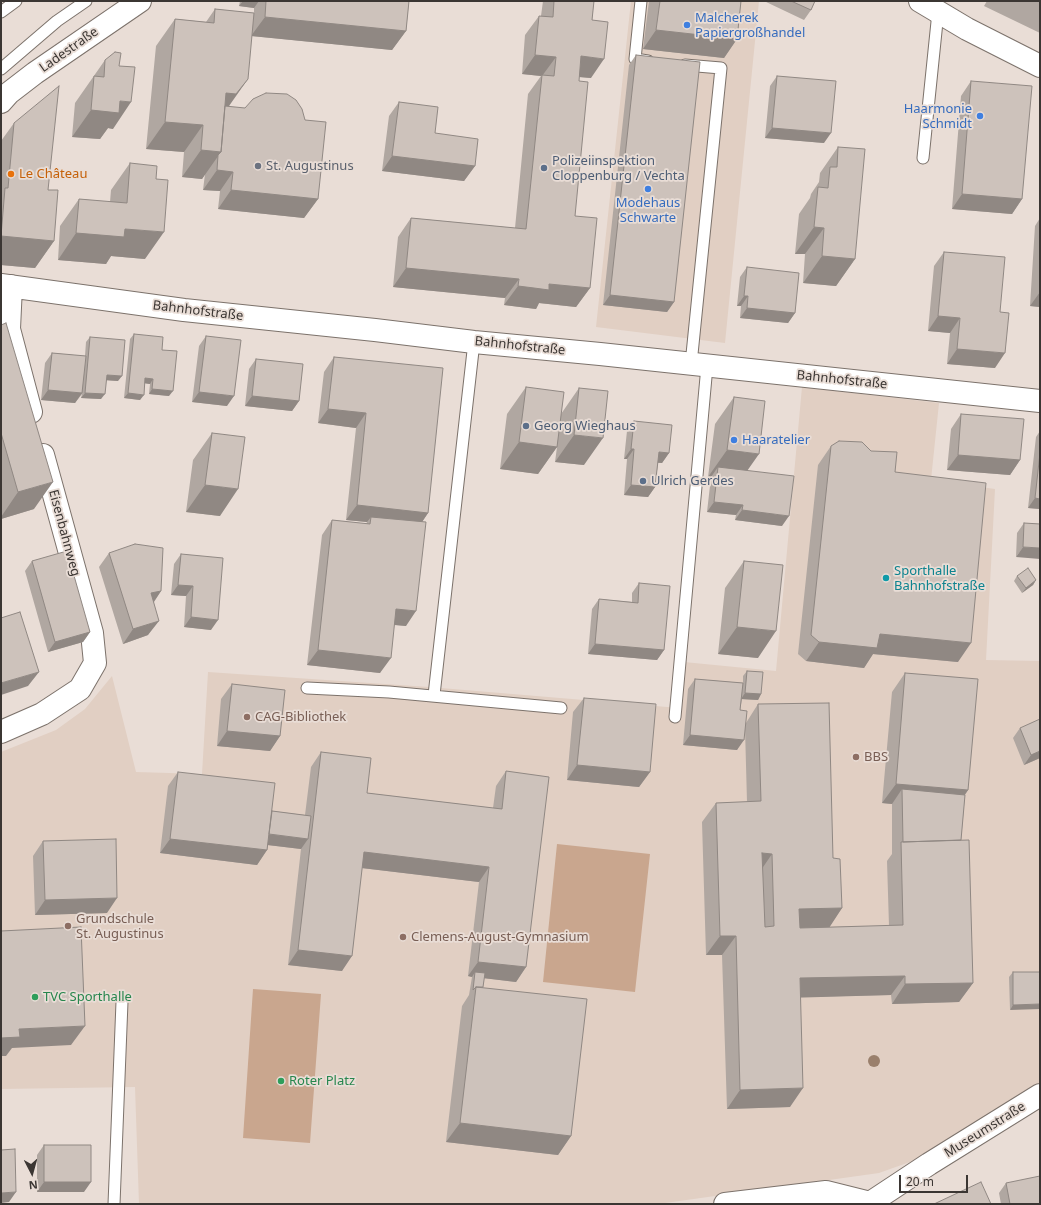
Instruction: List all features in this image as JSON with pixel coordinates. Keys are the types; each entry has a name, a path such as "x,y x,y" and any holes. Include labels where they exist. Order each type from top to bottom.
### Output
{"street":[{"name":"Ladestraße","path":"1,102 35,73 140,1"},
{"path":"920,1 967,30 1040,66"},
{"name":"Bahnhofstraße","path":"6,286 184,310 1040,401"},
{"name":"Eisenbahnweg","path":"1,732 42,714 80,689 95,663 92,633 9,329 6,286"},
{"name":"Museumstraße","path":"870,1203 1040,1095"},
{"path":"725,1204 826,1192 870,1203"}],"lane":[{"path":"1,12 16,1"},
{"path":"1,68 57,21 86,1"},
{"path":"641,1 635,59 656,62"},
{"path":"923,158 938,12"},
{"path":"671,63 721,68 675,717"},
{"path":"434,695 474,342"},
{"path":"307,688 434,695 561,708"},
{"path":"114,1204 122,1002"}],"shaded area":[{"path":"631,1 759,1 725,343 596,327"},
{"path":"802,387 939,403 931,480 995,489 986,660 1040,661 1040,1082 921,1158 879,1173 658,1204 139,1204 135,1087 1,1089 1,752 56,730 85,709 112,676 136,772 202,774 208,672 429,687 679,708 684,662 776,671"},
{"path":"557,844 650,854 635,992 543,982"},
{"name":"Roter Platz","path":"253,989 321,994 310,1143 243,1138"}],"building":[{"path":"266,1 409,1 406,31 265,17"},
{"name":"Polizeiinspektion Cloppenburg / Vechta","path":"554,1 594,1 592,20 608,22 604,59 581,56 579,81 588,82 575,216 597,218 590,288 549,284 549,290 518,286 519,279 406,268 411,218 526,229 542,75 554,76 556,57 535,55 539,16 553,17"},
{"path":"660,1 741,1 737,39 656,30"},
{"path":"791,1 815,1 811,10"},
{"path":"215,9 254,13 248,79 236,94 226,93 221,152 201,150 203,125 165,122 175,19 214,23"},
{"path":"115,52 121,53 119,66 135,67 131,102 120,101 119,113 91,110 94,76 104,77 105,60"},
{"name":"Modehaus Schwarte","path":"636,55 700,62 674,302 610,295"},
{"path":"777,76 836,81 831,133 772,128"},
{"path":"971,81 1032,86 1022,199 962,194"},
{"path":"59,86 48,190 58,190 54,241 1,236 5,188 8,188 14,123"},
{"name":"St. Augustinus","path":"266,93 287,94 296,100 302,109 305,120 326,122 318,199 231,190 233,172 217,170 218,155 221,152 225,106 245,108 253,99"},
{"path":"399,102 438,107 435,133 478,139 475,166 392,156"},
{"path":"838,147 865,149 855,259 822,256 824,228 814,227 818,187 828,188 830,167 837,167"},
{"path":"130,163 157,166 156,179 168,180 164,232 125,229 124,237 76,233 79,199 127,203"},
{"path":"944,252 1005,257 1000,312 1009,313 1005,353 957,349 960,318 938,316"},
{"path":"747,267 799,273 795,313 747,308 748,296 744,296"},
{"path":"6,323 53,482 18,492 1,433 1,325"},
{"path":"134,334 163,337 162,350 177,351 173,391 152,389 153,379 145,378 144,395 128,393"},
{"path":"206,336 241,340 234,396 199,392"},
{"path":"90,337 125,340 122,376 107,375 105,394 85,393"},
{"path":"52,353 86,356 82,393 48,390"},
{"path":"334,357 443,368 428,513 357,505 366,413 328,409"},
{"path":"256,359 303,364 299,401 252,396"},
{"path":"526,387 564,392 557,447 519,442"},
{"path":"579,388 608,391 603,438 574,435"},
{"path":"734,397 765,401 759,454 727,450"},
{"path":"961,414 1024,419 1020,460 958,455"},
{"path":"634,421 672,425 669,453 659,452 655,487 631,485 634,449 631,449"},
{"path":"212,433 245,437 238,489 205,485"},
{"name":"Sporthalle Bahnhofstraße","path":"839,441 862,442 871,451 897,452 895,472 986,483 971,643 880,634 877,648 819,642 811,635 831,446"},
{"path":"1040,453 1040,499 1035,498"},
{"path":"718,467 794,476 789,516 742,510 743,505 714,502"},
{"path":"371,517 426,522 416,611 396,609 391,658 318,650 332,520 370,524"},
{"path":"1024,523 1040,524 1040,548 1023,547"},
{"path":"135,544 163,548 161,591 151,593 159,621 133,629 109,553"},
{"path":"67,551 90,632 55,642 32,561"},
{"path":"181,554 223,558 218,620 191,617 193,586 178,585"},
{"path":"744,561 783,565 776,631 737,627"},
{"path":"1028,568 1036,580 1026,588 1017,576"},
{"path":"639,583 670,586 664,650 595,644 599,599 638,603"},
{"path":"20,612 39,672 1,683 1,618"},
{"path":"747,671 763,672 761,694 745,693"},
{"path":"905,673 978,679 968,790 896,784"},
{"path":"695,679 743,683 740,710 747,711 744,740 690,735"},
{"path":"232,684 285,690 280,736 227,731"},
{"path":"584,698 656,704 650,772 577,765"},
{"path":"829,703 833,858 840,859 842,908 799,909 800,928 903,925 901,842 969,840 973,983 905,984 905,976 800,978 803,1088 740,1090 736,936 720,936 716,803 761,801 758,704","holes":["762,853 772,854 774,926 765,927"]},
{"path":"1040,719 1040,751 1031,755 1020,728"},
{"path":"321,752 371,758 367,793 502,809 506,771 549,777 526,967 478,962 489,867 364,852 352,956 298,950"},
{"path":"178,772 275,783 267,850 170,839"},
{"path":"902,789 965,795 961,840 903,842"},
{"path":"272,811 311,816 308,839 269,834"},
{"path":"116,839 117,898 45,900 43,841"},
{"name":"TVC Sporthalle","path":"81,927 85,1026 19,1029 20,1037 1,1038 1,931"},
{"path":"475,972 485,973 483,987 476,987 473,990"},
{"path":"1013,972 1040,972 1040,1004 1013,1005"},
{"path":"476,987 587,999 571,1136 460,1123"},
{"path":"44,1145 91,1145 91,1182 44,1182"},
{"path":"15,1149 16,1192 1,1193 1,1150"},
{"path":"1040,1176 1040,1204 1010,1204 1006,1183"},
{"path":"981,1182 991,1204 934,1204"}],"place":[{"name":"Malcherek Papiergroßhandel","path":"687,25"},
{"name":"Haarmonie Schmidt","path":"980,116"},
{"name":"St. Augustinus","path":"258,166"},
{"name":"Polizeiinspektion Cloppenburg / Vechta","path":"544,168"},
{"name":"Le Château","path":"11,174"},
{"name":"Modehaus Schwarte","path":"648,189"},
{"name":"Georg Wieghaus","path":"526,426"},
{"name":"Haaratelier","path":"734,440"},
{"name":"Ulrich Gerdes","path":"643,481"},
{"name":"Sporthalle Bahnhofstraße","path":"886,578"},
{"name":"CAG-Bibliothek","path":"247,717"},
{"name":"BBS","path":"856,757"},
{"name":"Grundschule St. Augustinus","path":"68,926"},
{"name":"Clemens-August-Gymnasium","path":"403,937"},
{"name":"TVC Sporthalle","path":"35,997"},
{"name":"Roter Platz","path":"281,1081"}]}
